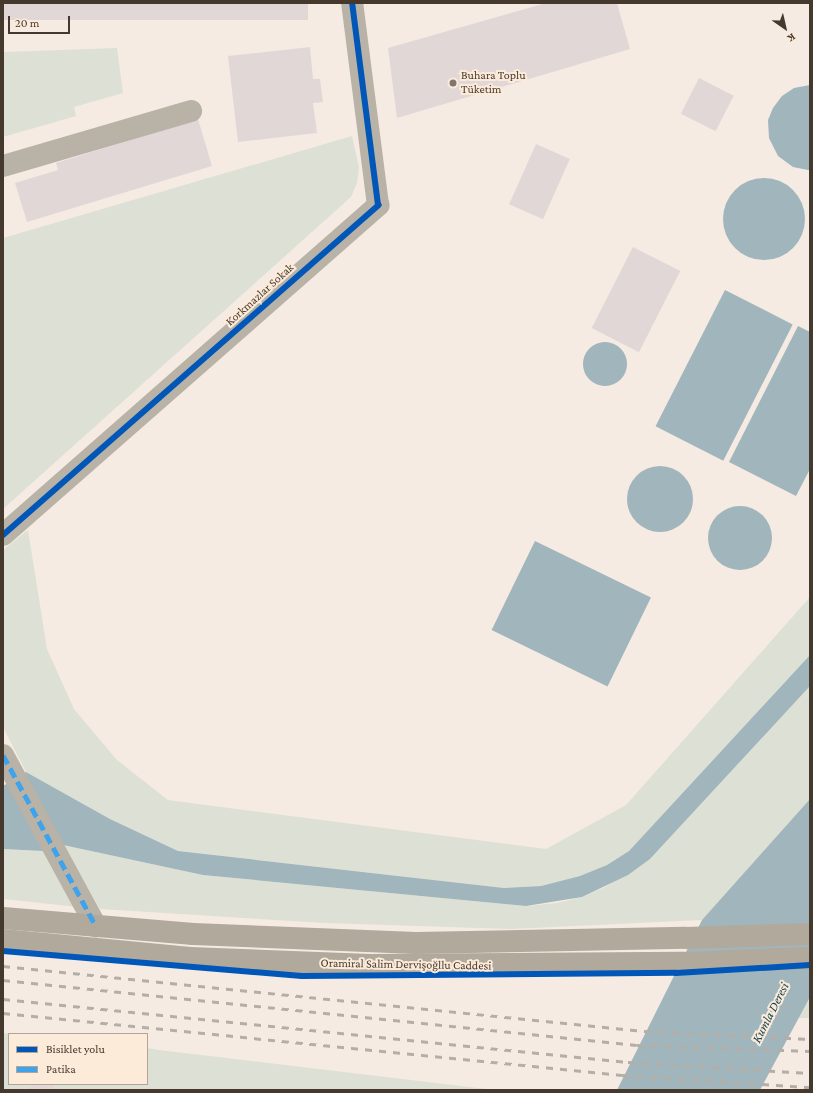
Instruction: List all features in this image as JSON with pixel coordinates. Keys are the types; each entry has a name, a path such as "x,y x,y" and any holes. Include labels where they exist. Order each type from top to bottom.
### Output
{"main road":[{"name":"Oramiral Salim Dervişoğllu Caddesi","path":"3,918 92,918 200,935 416,943 810,934"},
{"name":"Oramiral Salim Dervişoğllu Caddesi","path":"3,940 190,958 370,965 683,963 810,958"}],"street":[{"name":"Korkmazlar Sokak","path":"3,535 378,205 352,3"},
{"path":"3,166 191,111"},
{"path":"3,755 92,918"}],"shaded area":[{"path":"117,48 123,93 74,107 76,116 3,137 3,52"},
{"path":"352,136 359,167 357,183 351,197 3,509 3,238"},
{"path":"28,530 47,649 74,709 117,760 168,800 546,849 626,805 810,597 810,655 629,851 607,865 580,876 541,886 504,888 178,851 110,819 26,772 3,727 3,550"},
{"path":"810,686 810,799 702,920 512,929 324,923 100,909 63,845 203,875 526,906 557,903 582,897 605,887 650,859"},
{"path":"3,849 43,851 77,907 3,899"},
{"path":"810,997 810,1018 798,1018"},
{"path":"3,1033 8,1033 8,1085 34,1085 23,1090 3,1090"},
{"path":"148,1048 495,1090 56,1090 54,1085 148,1085"}],"water":[{"path":"810,85 810,170 808,170 793,167 778,156 769,138 768,120 773,108 782,96 794,88"},
{"path":"764,178 780,181 793,190 802,203 805,219 802,235 793,248 780,257 764,260 748,257 735,248 726,235 723,219 726,203 735,190 748,181"},
{"path":"725,290 793,325 723,461 656,426"},
{"path":"798,326 810,332 810,469 796,496 729,462"},
{"path":"605,342 617,346 623,352 627,364 623,376 617,382 605,386 593,382 587,376 583,364 587,352 593,346"},
{"path":"660,466 672,469 683,476 690,487 693,499 690,511 683,522 672,529 660,532 648,529 637,522 630,511 627,499 630,487 637,476 648,469"},
{"path":"740,506 752,508 763,515 770,526 772,538 770,550 763,561 752,568 740,570 728,568 717,561 710,550 708,538 710,526 717,515 728,508"},
{"path":"535,541 651,598 608,687 492,630"},
{"path":"810,655 810,686 650,859 628,875 582,897 526,906 203,875 63,845 43,851 3,849 3,786 26,772 110,819 178,851 504,888 541,886 580,876 607,865 629,851"},
{"name":"Kumla Deresi","path":"810,799 810,997 760,1090 617,1090 702,920"}],"building":[{"path":"3,3 308,3 308,20 3,20"},
{"name":"Buhara Toplu Tüketim","path":"546,3 617,3 630,49 397,118 388,48"},
{"path":"310,47 313,79 320,79 323,102 313,103 317,133 238,142 228,56"},
{"path":"699,78 734,96 716,131 681,114"},
{"path":"198,119 212,166 27,222 15,183 58,170 56,163"},
{"path":"536,144 570,159 543,219 509,204"},
{"path":"633,247 680,271 639,352 592,328"},
{"path":"34,1085 54,1085 56,1090 23,1090"}],"railway":[{"path":"3,966 644,1031 810,1039"},
{"path":"3,980 637,1045 810,1051"},
{"path":"3,999 628,1062 810,1073"},
{"path":"3,1013 622,1075 810,1087"}],"marked path":[{"path":"3,755 96,926"}],"cycle path":[{"path":"3,535 378,205 352,3"},
{"path":"3,951 302,976 676,973 810,965"}],"place":[{"name":"Buhara Toplu Tüketim","path":"453,83"}]}
